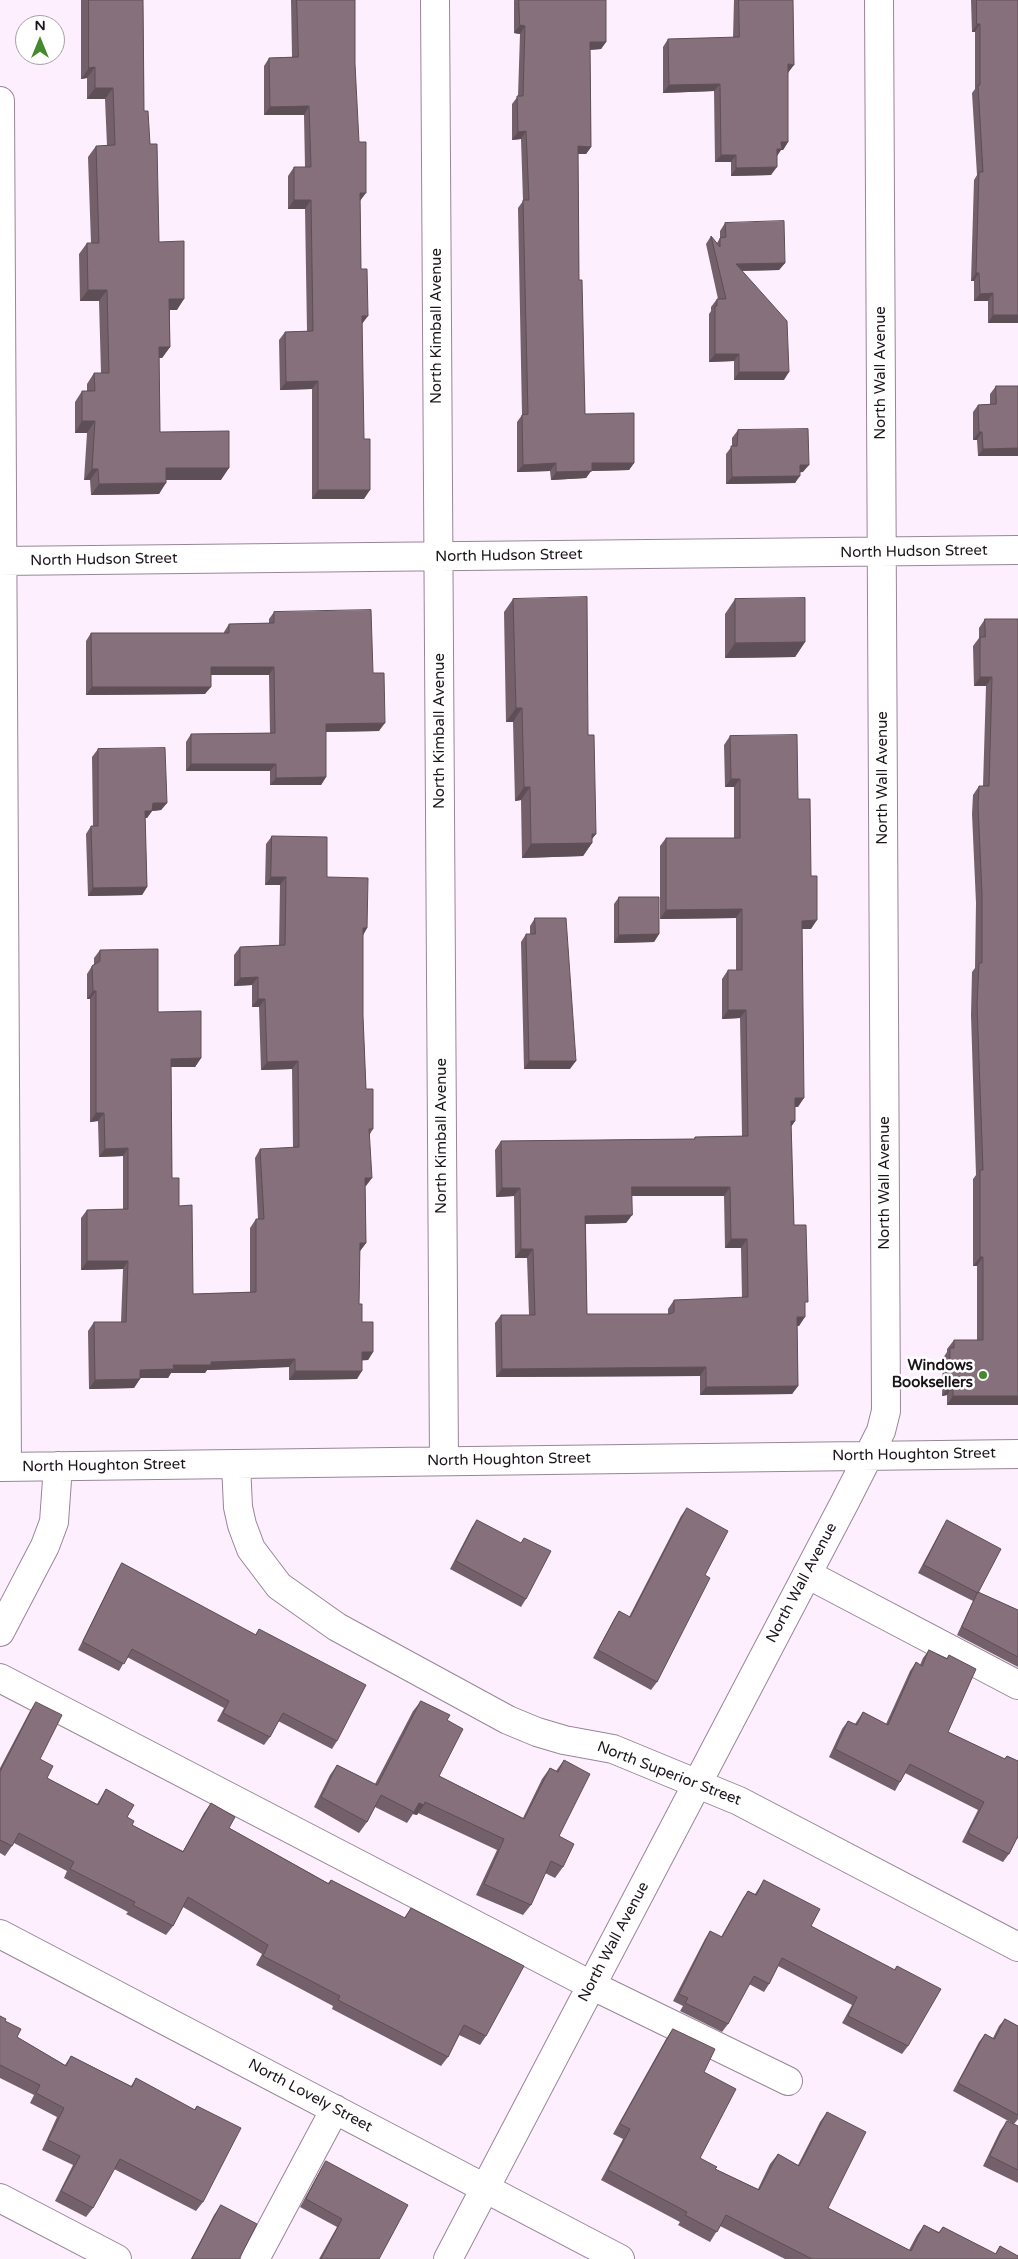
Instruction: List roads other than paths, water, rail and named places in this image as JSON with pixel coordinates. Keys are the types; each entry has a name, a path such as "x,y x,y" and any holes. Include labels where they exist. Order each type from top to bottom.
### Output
{"street":[{"name":"North Kimball Avenue","path":"435,0 444,1461"},
{"name":"North Wall Avenue","path":"448,2259 881,1432 886,1411 879,0"},
{"path":"0,101 3,1467"},
{"name":"North Hudson Street","path":"1,561 1018,550"},
{"name":"North Houghton Street","path":"3,1467 1018,1454"},
{"name":"North Superior Street","path":"236,1464 238,1507 251,1549 279,1586 337,1627 508,1720 537,1732 564,1740 613,1749 739,1801 1018,1947"},
{"path":"0,1632 45,1546 54,1522 58,1466"},
{"path":"807,1574 1018,1685"},
{"path":"0,1678 591,1986 788,2081"},
{"name":"North Lovely Street","path":"0,1934 620,2259"},
{"path":"255,2259 335,2109"},
{"path":"0,2198 118,2259"}],"place":[{"name":"Windows Booksellers","path":"983,1375"}]}
